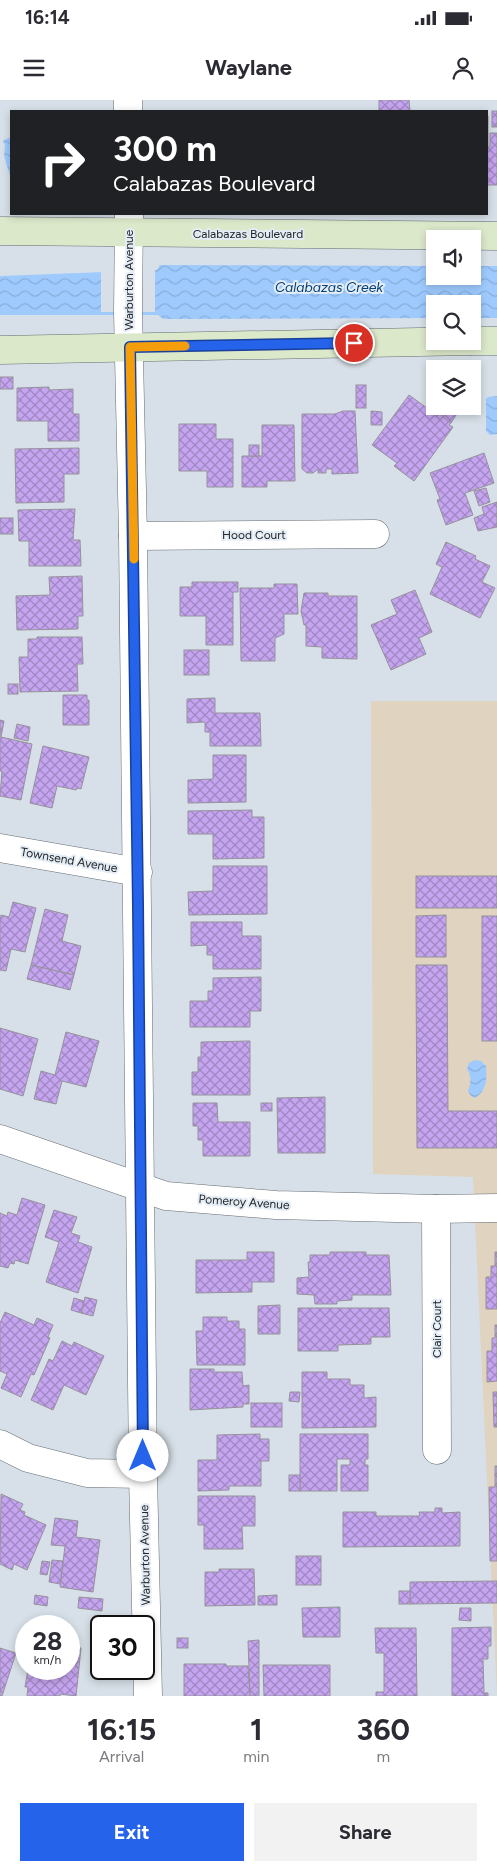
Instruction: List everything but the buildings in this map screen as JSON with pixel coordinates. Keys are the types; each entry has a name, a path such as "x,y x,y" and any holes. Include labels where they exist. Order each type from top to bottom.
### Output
{"street":[{"name":"Calabazas Boulevard","path":"0,231 129,224 497,236"},
{"name":"Warburton Avenue","path":"129,224 128,312 134,536 143,1474 148,1696"},
{"path":"481,341 497,341"},
{"path":"0,350 426,342"},
{"name":"Hood Court","path":"134,536 375,534"},
{"name":"Townsend Avenue","path":"0,848 138,872"},
{"name":"Pomeroy Avenue","path":"0,1138 166,1196 276,1205 436,1209 497,1208"},
{"name":"Clair Court","path":"436,1209 437,1450"},
{"path":"0,1444 28,1458 87,1473 143,1474"}],"shaded area":[{"path":"371,701 497,701 497,1696 473,1177 373,1174"}],"water":[{"path":"10,137 10,176 4,156 4,140"},
{"name":"Calabazas Creek","path":"160,265 426,266 426,285 481,285 481,266 497,266 497,318 481,318 481,295 426,295 426,318 163,319 158,315 0,315 0,276 157,270"},
{"path":"497,396 497,434 490,435 486,431 486,399"},
{"path":"475,1060 481,1061 486,1066 486,1075 484,1088 475,1098 468,1091 471,1080 467,1069 469,1063"}],"pier":[{"path":"101,270 155,270 155,312 101,312"}],"slow traffic":[{"path":"134,559 130,347 185,346"}],"route":[{"path":"143,1456 134,536 130,347 354,343"}]}
